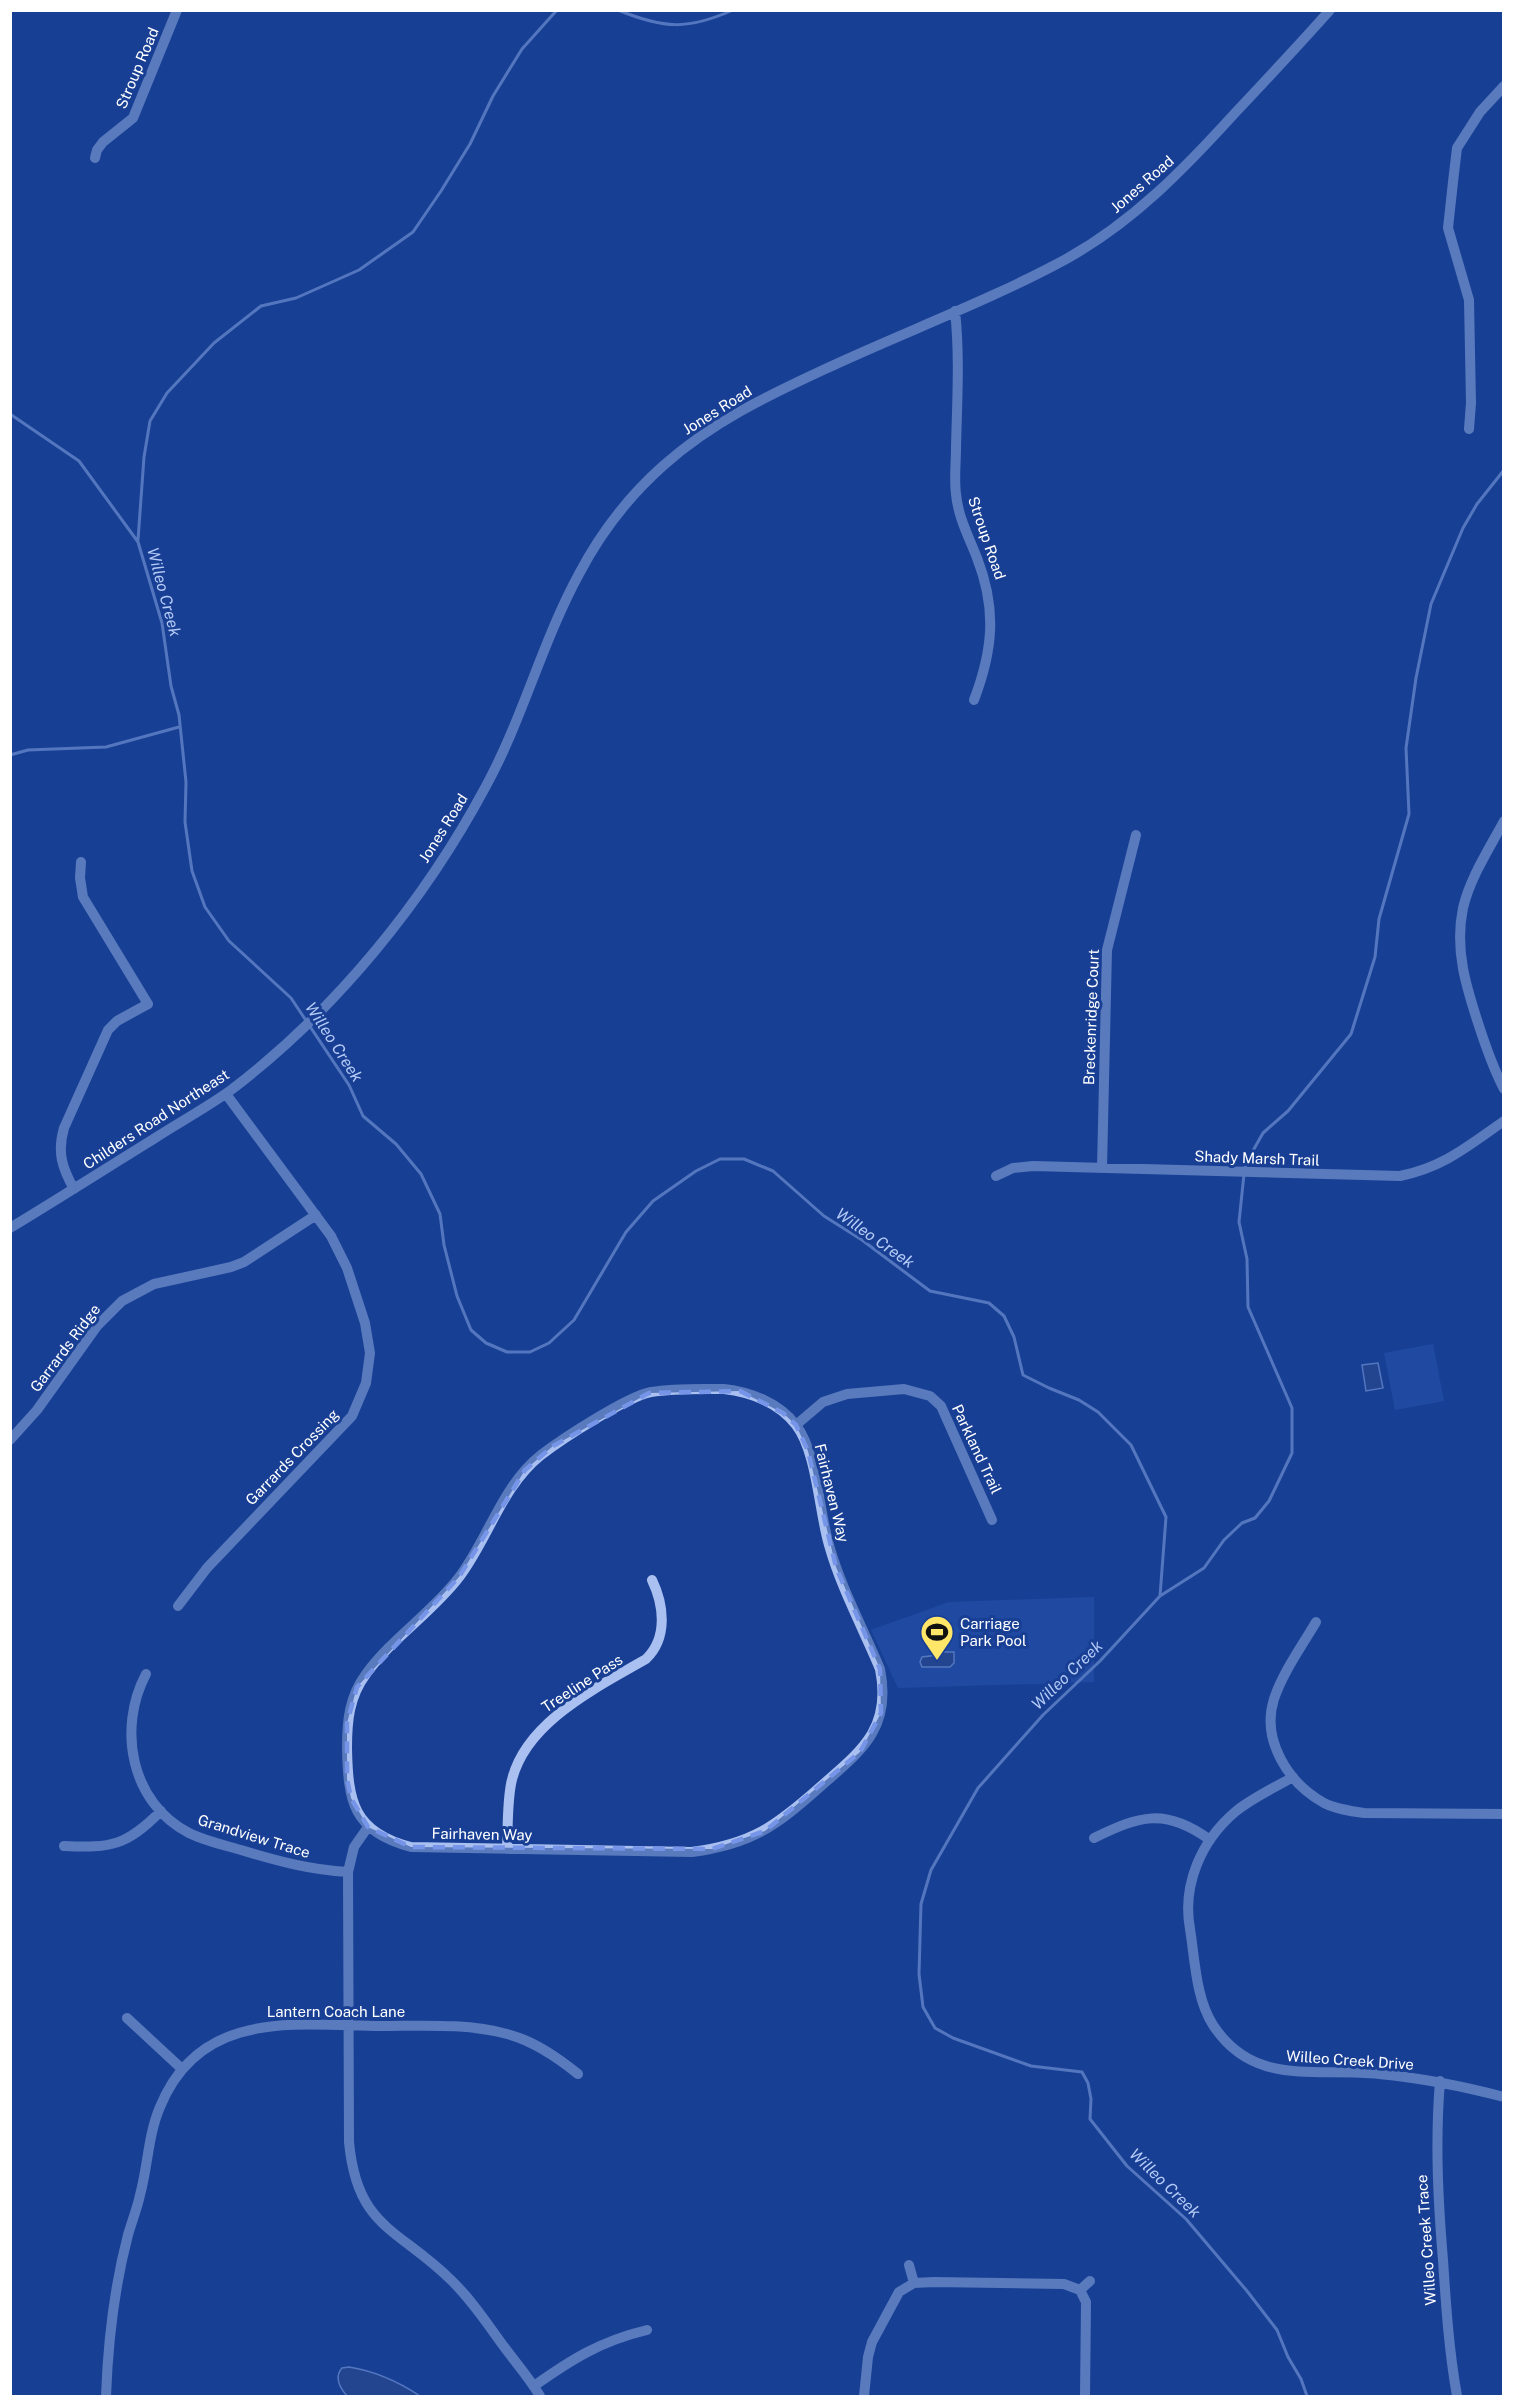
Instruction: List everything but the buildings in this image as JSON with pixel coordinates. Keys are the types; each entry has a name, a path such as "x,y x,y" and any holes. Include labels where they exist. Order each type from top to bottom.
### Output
{"street":[{"name":"Stroup Road","path":"95,158 103,142 133,118 177,10"},
{"name":"Jones Road","path":"308,1022 390,932 464,825 505,748 578,575 610,525 644,484 689,445 740,411 786,386 955,311 1067,258 1128,218 1161,191 1203,148 1330,10"},
{"path":"1469,429 1471,403 1469,300 1448,228 1457,148 1480,112 1503,86"},
{"name":"Stroup Road","path":"955,311 956,491 962,520 987,584 992,616 990,646 974,700"},
{"path":"1503,821 1472,883 1464,908 1460,931 1460,960 1466,989 1503,1089"},
{"name":"Breckenridge Court","path":"1102,1168 1107,950 1136,836"},
{"path":"74,1189 63,1170 59,1154 64,1128 108,1030 117,1021 148,1004 83,897 80,878 81,862"},
{"name":"Childers Road Northeast","path":"10,1228 226,1094 308,1022"},
{"name":"Garrards Crossing","path":"178,1606 207,1568 352,1416 361,1399 369,1368 370,1353 365,1323 341,1254 316,1215 226,1094"},
{"name":"Shady Marsh Trail","path":"996,1176 1013,1168 1033,1166 1400,1176 1424,1171 1445,1162 1503,1121"},
{"name":"Garrards Ridge","path":"10,1440 37,1410 97,1326 122,1301 154,1284 244,1262 316,1215"},
{"name":"Parkland Trail","path":"796,1425 823,1402 834,1397 904,1389 930,1396 941,1406 992,1520"},
{"name":"Fairhaven Way","path":"670,1390 740,1391 772,1404 796,1425 808,1451 836,1567 880,1669 883,1700 877,1725 860,1752 780,1821 765,1831 732,1845 692,1852 411,1847 395,1843 368,1827 358,1814 351,1798 348,1779 347,1723 351,1701 357,1687 375,1663 445,1595 459,1577 472,1560 513,1485 525,1470 553,1446 630,1400 649,1393 670,1390"},
{"name":"Treeline Pass","path":"507,1849 511,1783 527,1745 539,1730 560,1713 655,1651 662,1619 661,1599 652,1580"},
{"path":"1316,1622 1279,1687 1272,1711 1271,1730 1275,1746 1293,1777 1308,1792 1325,1803 1344,1810 1364,1813 1503,1814"},
{"name":"Grandview Trace","path":"146,1674 133,1707 131,1744 138,1774 160,1811 188,1833 207,1840 305,1868 348,1872"},
{"name":"Willeo Creek Drive","path":"1293,1777 1237,1811 1222,1824 1210,1840 1190,1884 1187,1912 1203,2002 1212,2024 1225,2042 1250,2060 1279,2070 1376,2073 1440,2081 1503,2097"},
{"path":"64,1846 108,1846 123,1842 142,1830 160,1811"},
{"path":"1094,1839 1127,1822 1156,1818 1188,1826 1210,1840"},
{"path":"368,1827 354,1846 348,1872 349,2142 351,2162 360,2193 388,2231 436,2266 453,2282 534,2386 540,2397"},
{"path":"127,2019 182,2069"},
{"name":"Lantern Coach Lane","path":"106,2397 111,2323 126,2245 141,2195 152,2133 159,2109 182,2069 210,2046 244,2030 279,2024 471,2028 508,2034 540,2047 578,2074"},
{"name":"Willeo Creek Trace","path":"1440,2081 1436,2130 1437,2180 1450,2352 1457,2397"},
{"path":"909,2265 914,2283"},
{"path":"1080,2290 1090,2281"},
{"path":"864,2397 867,2357 872,2342 899,2292 914,2283 1064,2284 1080,2290 1086,2302 1084,2397"},
{"path":"534,2386 569,2361 600,2344 647,2330"}],"highlighted area":[{"path":"740,1391 783,1413 796,1425 808,1451 836,1567 880,1669 881,1713 860,1752 765,1831 712,1849 411,1847 368,1827 351,1798 347,1779 347,1723 357,1687 459,1577 525,1470 553,1446 649,1393"}],"shaded area":[{"path":"1433,1344 1444,1401 1395,1410 1384,1353"},
{"path":"1378,1363 1383,1388 1366,1391 1362,1365"},
{"path":"1094,1597 1094,1682 898,1688 871,1630 949,1602"},
{"name":"Carriage Park Pool","path":"939,1652 954,1652 954,1663 950,1667 922,1667 920,1662 922,1657 938,1655"},
{"path":"349,2367 386,2378 420,2396 347,2396 340,2386 338,2375 342,2368"}],"waterway":[{"path":"138,540 144,457 150,421 167,393 214,343 261,306 296,298 359,270 413,232 470,144 493,96 522,49 557,10"},
{"path":"618,10 649,21 676,25 703,21 733,10"},
{"name":"Willeo Creek","path":"10,414 79,461 138,542 162,623 171,686 179,715 186,782 185,822 192,871 205,907 229,941 291,998 349,1085 363,1116 396,1144 421,1174 440,1214 444,1245 457,1296 471,1330 486,1343 507,1352 530,1352 549,1343 574,1320 626,1232 653,1201 696,1171 720,1159 744,1159 773,1171 824,1216 862,1240 930,1291 989,1303 1004,1316 1014,1337 1023,1375 1079,1400 1098,1412 1131,1445 1166,1517 1160,1596 1100,1661 1043,1715 978,1788 931,1870 921,1904 919,1974 923,2007 935,2028 953,2038 1031,2066 1082,2072 1088,2083 1091,2099 1090,2119 1127,2166 1186,2219 1247,2291 1277,2330 1307,2396"},
{"path":"1245,1168 1263,1133 1288,1111 1351,1034 1375,957 1379,919 1409,814 1406,748 1416,678 1431,604 1463,528 1477,504 1504,470"},
{"path":"10,755 28,750 106,747 179,727"},
{"path":"1160,1596 1204,1568 1224,1540 1242,1523 1255,1518 1269,1501 1292,1453 1292,1408 1248,1307 1247,1259 1239,1222 1244,1174"}],"place":[{"name":"Carriage Park Pool","path":"937,1661"}]}
